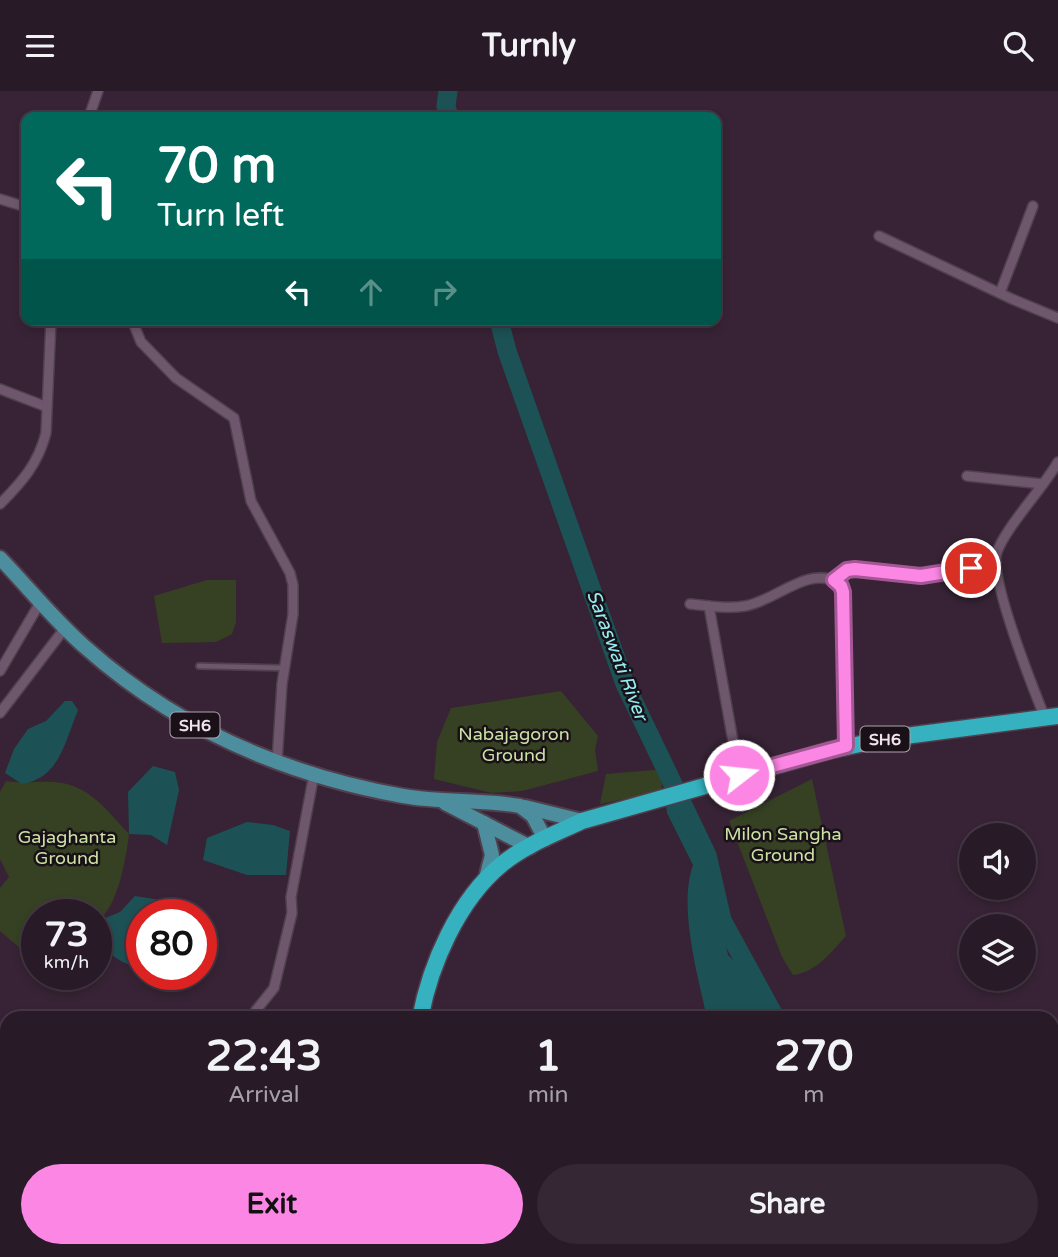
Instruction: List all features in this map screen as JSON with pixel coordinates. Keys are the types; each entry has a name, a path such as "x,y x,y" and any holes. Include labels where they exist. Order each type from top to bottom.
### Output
{"highway":[{"name":"SH6","path":"537,843 582,821 846,746 1051,717"},
{"path":"422,1011 426,988 441,947 485,883 500,866 537,843"}],"main road":[{"name":"SH6","path":"0,558 65,628 128,683 216,736 277,762 314,774 403,796 520,806"},
{"name":"SH6","path":"440,800 484,823 537,843"},
{"path":"520,806 582,821"},
{"path":"520,806 533,816 537,843"},
{"path":"484,823 492,855 485,883"}],"street":[{"path":"91,112 98,91"},
{"path":"0,199 21,205"},
{"path":"1000,293 1033,206"},
{"path":"879,236 1058,318"},
{"path":"0,504 21,484 37,461 46,433 51,326"},
{"path":"134,326 141,342 176,378 234,418 250,501 290,573 293,585 293,614 285,668 277,762"},
{"path":"0,389 47,407"},
{"path":"1051,717 1020,650 996,563 1003,541 1058,462"},
{"path":"967,476 1043,484"},
{"path":"834,580 847,570 855,569 921,576 996,563"},
{"path":"690,604 746,606 801,582 828,578 841,586 846,746"},
{"path":"0,671 41,601"},
{"path":"709,606 739,775"},
{"path":"1,710 65,628"},
{"path":"255,1011 274,988 292,913 291,897 314,774"}],"lane":[{"path":"199,666 285,668"}],"green space":[{"path":"207,580 236,580 236,622 232,634 216,642 162,643 154,596"},
{"name":"Nabajagoron Ground","path":"561,691 598,736 595,750 598,771 522,791 492,793 434,779 437,742 451,708"},
{"path":"665,769 661,792 600,804 606,774"},
{"name":"Milon Sangha Ground","path":"812,779 846,936 816,966 793,975 782,957 729,821"},
{"name":"Gajaghanta Ground","path":"6,781 67,784 97,801 129,834 120,882 112,902 112,899 21,899 20,948 0,931 0,888 9,877 0,859 0,792"}],"shaded area":[{"path":"65,701 72,701 78,710 65,745 53,766 35,780 22,784 5,773 14,749 28,729 46,721"},
{"path":"153,766 175,772 179,790 167,845 151,835 129,834 128,792"},
{"path":"680,800 707,855 728,955 756,983 772,1011 706,1011 688,921 689,882 693,865 667,813 666,805"},
{"path":"247,822 273,825 290,831 286,875 247,875 203,860 207,838"},
{"path":"135,896 154,899 132,899"},
{"path":"126,906 126,963 112,954 112,915"}],"waterway":[{"name":"Saraswati River","path":"448,91 448,112"},
{"name":"Saraswati River","path":"501,326 507,351 625,684 707,855 722,920 772,1011"}],"route":[{"path":"739,775 846,746 843,592 834,580 847,570 855,569 921,576 971,568"}]}
